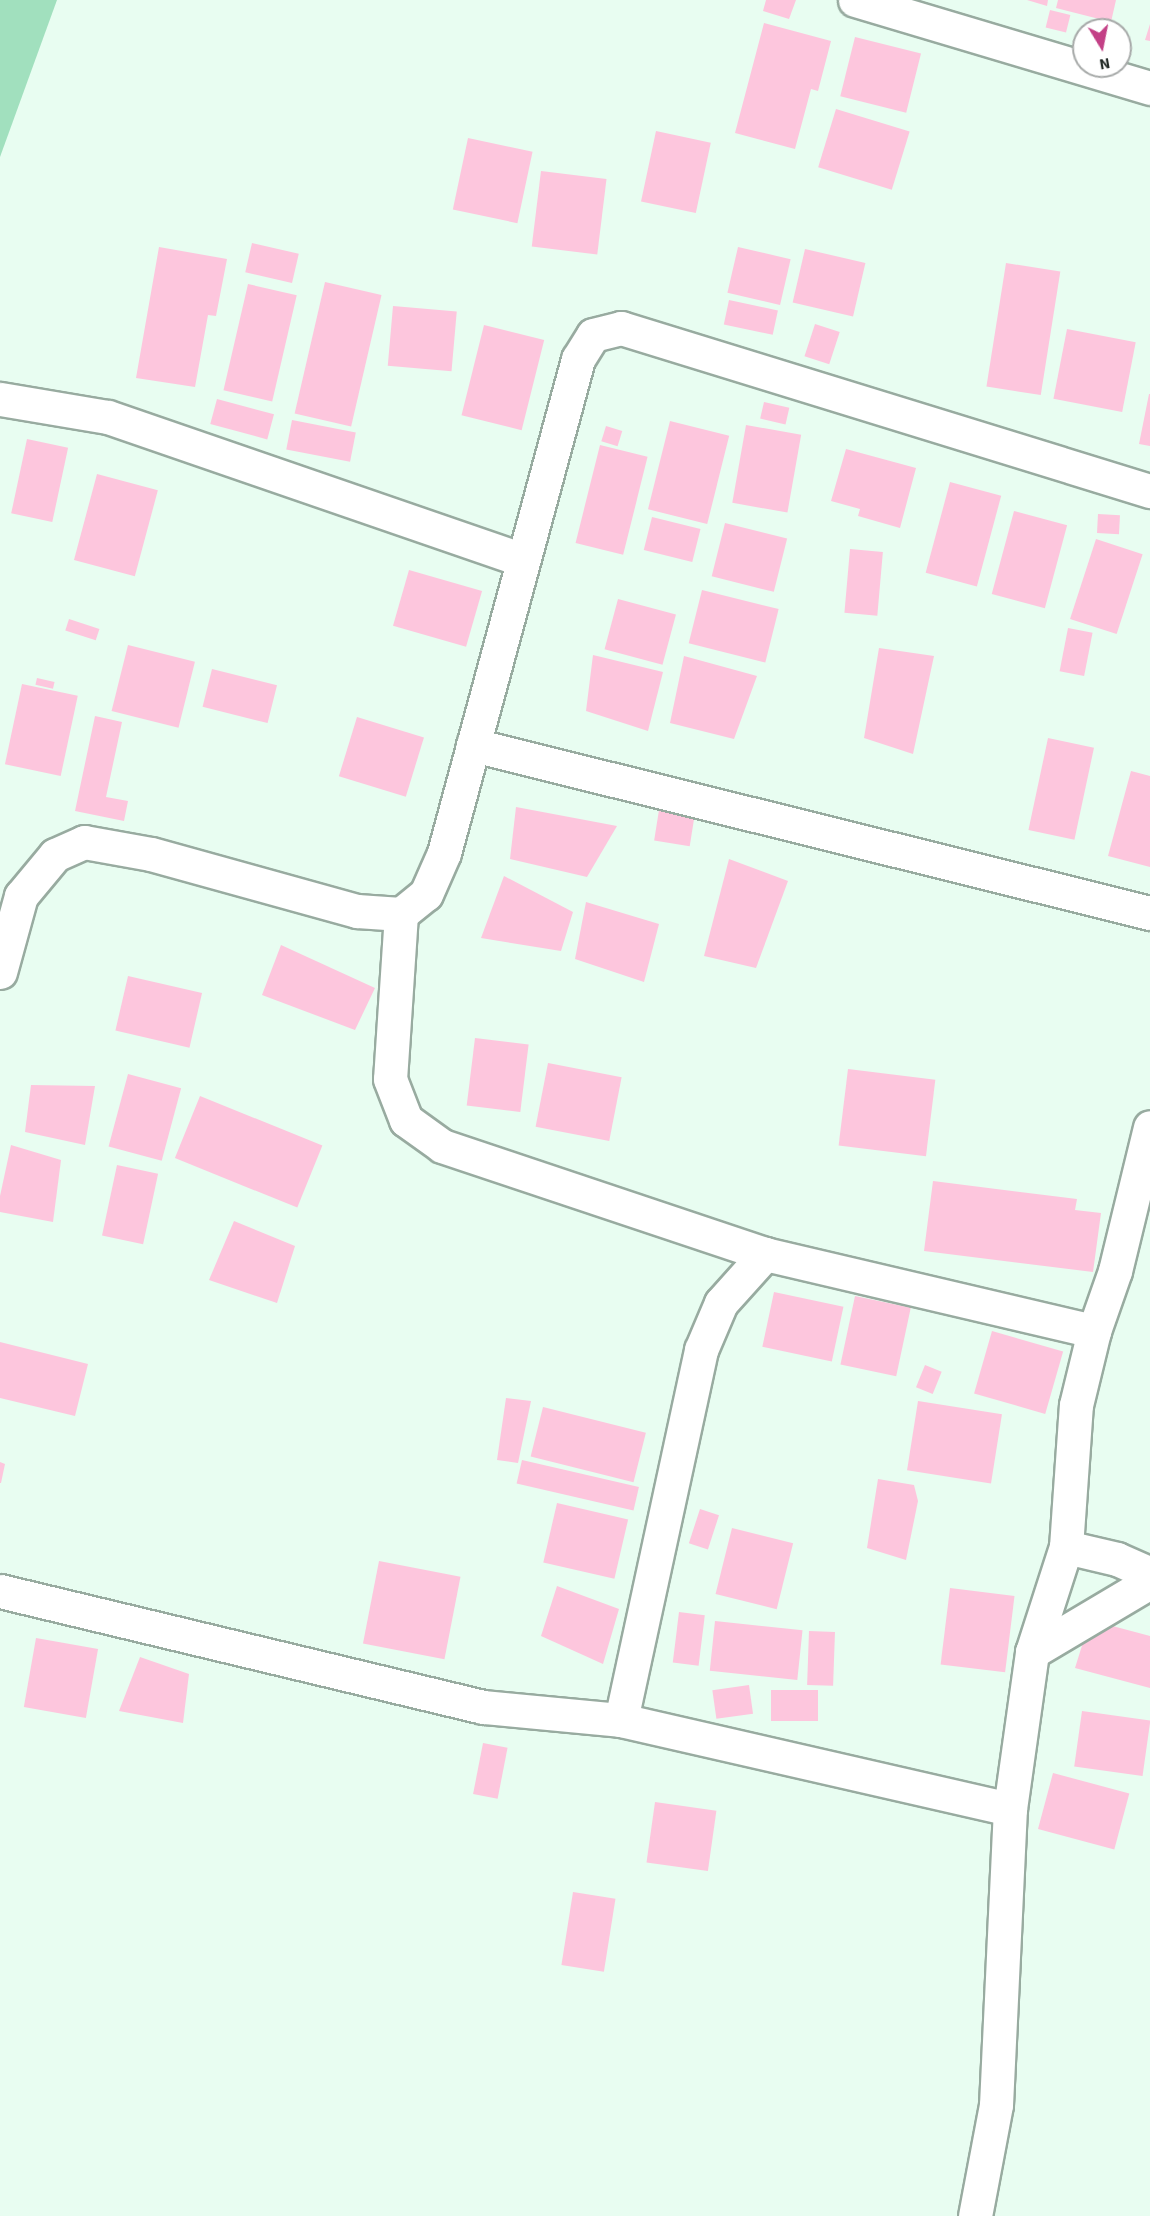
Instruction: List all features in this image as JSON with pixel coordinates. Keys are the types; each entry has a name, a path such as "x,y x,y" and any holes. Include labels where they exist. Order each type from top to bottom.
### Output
{"street":[{"path":"855,0 1150,88"},
{"path":"0,972 21,896 55,855 84,842 151,854 357,911 401,914 426,894 444,853 578,358 593,335 621,328 1150,491"},
{"path":"0,399 108,417 523,561"},
{"path":"473,745 1150,913"},
{"path":"401,914 390,1080 406,1120 442,1146 765,1254 1094,1331"},
{"path":"975,2216 996,2104 1010,1809 1032,1652 1066,1547 1076,1405 1094,1331 1115,1271 1150,1127"},
{"path":"621,1720 701,1350 721,1303 765,1254"},
{"path":"1066,1547 1117,1558 1150,1574"},
{"path":"1032,1652 1150,1582"},
{"path":"0,1591 483,1707 621,1720 1010,1809"}],"green space":[{"path":"0,0 57,0 0,157"}],"building":[{"path":"766,0 796,0 789,19 763,11"},
{"path":"1027,0 1048,0 1047,6"},
{"path":"1058,0 1116,0 1112,18 1095,18 1056,8"},
{"path":"1050,10 1070,15 1066,33 1046,27"},
{"path":"764,23 831,41 818,91 811,89 795,149 735,133"},
{"path":"1150,24 1150,41 1145,40"},
{"path":"855,37 921,53 906,113 840,96"},
{"path":"836,109 910,132 892,190 818,167"},
{"path":"656,131 711,143 696,213 641,201"},
{"path":"468,138 533,152 517,223 453,209"},
{"path":"541,171 607,179 597,254 532,246"},
{"path":"252,243 299,254 292,283 245,272"},
{"path":"159,247 227,259 216,316 208,315 195,387 136,378"},
{"path":"738,247 791,259 780,305 727,293"},
{"path":"805,249 865,263 853,317 793,303"},
{"path":"1006,263 1060,272 1041,395 986,386"},
{"path":"325,282 382,295 351,427 295,414"},
{"path":"248,284 297,295 272,401 223,390"},
{"path":"729,300 778,310 773,335 724,324"},
{"path":"393,306 457,312 452,371 388,366"},
{"path":"815,324 840,332 829,364 804,356"},
{"path":"484,325 544,340 522,430 462,415"},
{"path":"1067,329 1136,342 1122,412 1053,399"},
{"path":"1150,394 1150,446 1139,444"},
{"path":"217,399 274,414 267,439 210,424"},
{"path":"764,402 789,408 786,424 760,419"},
{"path":"292,420 356,432 350,462 286,449"},
{"path":"670,421 729,436 707,524 648,509"},
{"path":"746,425 801,435 787,513 732,503"},
{"path":"606,426 622,431 618,446 601,441"},
{"path":"27,439 68,448 52,522 11,513"},
{"path":"600,445 648,457 623,555 576,543"},
{"path":"846,449 916,468 900,528 858,516 860,509 831,501"},
{"path":"97,474 158,490 135,576 74,560"},
{"path":"950,482 1001,496 977,587 926,573"},
{"path":"1014,511 1067,525 1045,608 992,594"},
{"path":"1098,514 1120,515 1119,534 1097,533"},
{"path":"652,517 701,529 692,562 644,550"},
{"path":"725,523 787,538 774,592 712,576"},
{"path":"1096,539 1143,554 1117,634 1070,619"},
{"path":"850,549 883,552 877,616 844,613"},
{"path":"409,570 482,591 466,647 393,626"},
{"path":"702,590 779,609 765,662 689,643"},
{"path":"618,599 676,615 662,665 605,649"},
{"path":"69,619 99,629 96,640 65,630"},
{"path":"1068,628 1093,633 1084,676 1060,671"},
{"path":"128,645 195,662 178,728 112,711"},
{"path":"879,648 934,656 913,754 864,738"},
{"path":"593,655 663,672 648,731 586,711"},
{"path":"684,656 757,676 734,739 670,723"},
{"path":"212,669 277,685 268,723 203,707"},
{"path":"37,678 55,682 53,689 35,685"},
{"path":"22,684 78,696 61,776 5,764"},
{"path":"95,716 122,722 106,797 128,801 124,821 75,811"},
{"path":"357,717 424,737 406,797 339,776"},
{"path":"1048,738 1094,748 1074,840 1028,830"},
{"path":"1131,771 1150,776 1150,867 1108,856"},
{"path":"516,807 617,826 587,877 510,859"},
{"path":"659,810 695,816 690,846 654,841"},
{"path":"729,859 788,881 756,968 704,956"},
{"path":"504,876 573,912 561,951 481,938"},
{"path":"586,902 659,924 644,982 575,959"},
{"path":"281,945 375,988 355,1030 262,995"},
{"path":"128,976 202,993 189,1048 115,1031"},
{"path":"475,1038 529,1045 520,1112 467,1105"},
{"path":"548,1063 622,1077 609,1141 536,1127"},
{"path":"848,1069 935,1080 926,1156 839,1145"},
{"path":"128,1074 181,1088 162,1161 109,1146"},
{"path":"31,1085 95,1086 85,1145 25,1132"},
{"path":"200,1096 322,1145 297,1208 175,1158"},
{"path":"11,1145 61,1160 53,1222 0,1212 0,1196"},
{"path":"117,1165 158,1174 143,1244 102,1235"},
{"path":"933,1181 1077,1199 1075,1210 1101,1213 1093,1272 924,1251"},
{"path":"234,1221 295,1246 277,1303 209,1280"},
{"path":"774,1292 843,1307 832,1362 762,1347"},
{"path":"855,1296 911,1308 896,1376 840,1364"},
{"path":"992,1331 1063,1351 1045,1414 974,1393"},
{"path":"0,1342 88,1364 75,1416 0,1398"},
{"path":"925,1365 942,1372 933,1394 916,1387"},
{"path":"506,1398 531,1401 518,1463 497,1460"},
{"path":"918,1401 1002,1414 991,1483 907,1470"},
{"path":"543,1407 646,1433 634,1482 531,1456"},
{"path":"522,1460 639,1487 634,1510 517,1483"},
{"path":"0,1462 5,1464 1,1483 0,1483"},
{"path":"878,1479 914,1485 918,1501 906,1560 867,1548"},
{"path":"557,1503 628,1519 614,1579 543,1562"},
{"path":"700,1509 719,1515 708,1549 689,1543"},
{"path":"732,1528 793,1543 777,1609 716,1594"},
{"path":"379,1561 460,1577 444,1659 363,1643"},
{"path":"557,1586 619,1609 603,1664 541,1636"},
{"path":"950,1588 1015,1596 1005,1672 941,1664"},
{"path":"679,1612 705,1615 699,1666 673,1663"},
{"path":"1090,1620 1150,1636 1150,1688 1075,1668"},
{"path":"715,1621 803,1630 797,1680 710,1671"},
{"path":"809,1631 835,1632 833,1686 807,1685"},
{"path":"36,1638 98,1649 86,1718 24,1707"},
{"path":"140,1657 189,1674 183,1723 119,1711"},
{"path":"749,1685 753,1714 716,1719 712,1690"},
{"path":"771,1690 818,1690 818,1721 771,1721"},
{"path":"1082,1711 1150,1721 1143,1776 1074,1766"},
{"path":"483,1743 508,1748 498,1799 473,1794"},
{"path":"1053,1773 1129,1793 1114,1849 1038,1829"},
{"path":"655,1802 716,1811 708,1871 647,1862"},
{"path":"573,1892 615,1899 604,1972 561,1965"}]}
